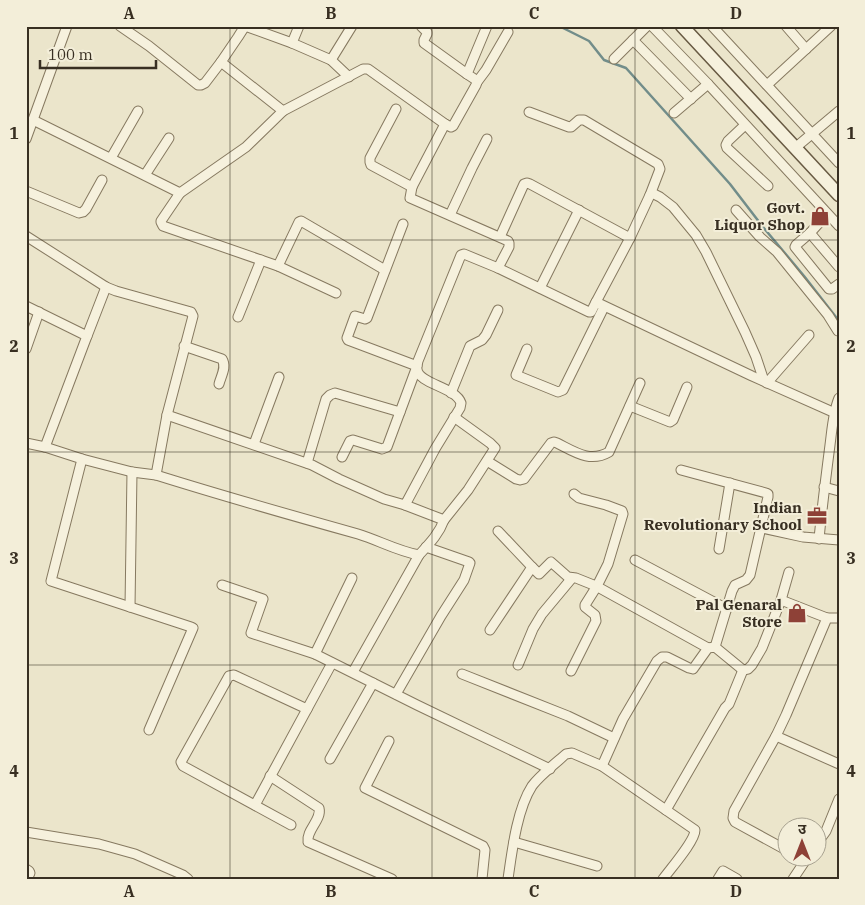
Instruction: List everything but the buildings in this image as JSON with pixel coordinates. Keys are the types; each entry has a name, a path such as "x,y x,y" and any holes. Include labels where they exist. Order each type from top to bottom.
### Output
{"main road":[{"path":"682,26 839,195"}],"street":[{"path":"26,140 67,26"},
{"path":"120,26 149,46 198,85 205,83 245,26 331,60 349,77"},
{"path":"292,43 299,26"},
{"path":"331,60 352,26"},
{"path":"421,26 427,32 424,43 477,82"},
{"path":"467,74 487,26"},
{"path":"614,59 647,26"},
{"path":"652,26 839,226"},
{"path":"712,26 839,163"},
{"path":"786,26 806,49"},
{"path":"766,85 831,26"},
{"path":"336,293 278,266 162,224 161,221 180,192 246,147 283,111 363,69 368,69 445,124 453,126 477,82 484,74 508,32"},
{"path":"633,40 691,98"},
{"path":"221,62 283,111"},
{"path":"674,113 708,84"},
{"path":"396,109 370,158 370,162 371,165 412,187"},
{"path":"111,158 138,111"},
{"path":"527,349 516,375 561,392 660,169 658,164 584,120 579,120 569,127 529,112"},
{"path":"795,148 839,112"},
{"path":"33,120 180,192"},
{"path":"445,124 412,187 410,198 508,240 510,247 498,268"},
{"path":"745,125 728,142 727,148 768,186"},
{"path":"144,175 169,138"},
{"path":"450,214 487,139"},
{"path":"26,191 79,213 86,209 102,180"},
{"path":"500,236 524,184 527,183 630,238"},
{"path":"650,195 654,194 660,197 673,207 696,235 749,340 765,382"},
{"path":"540,288 579,210"},
{"path":"736,210 760,237 777,252 828,315 838,332"},
{"path":"827,214 796,245 796,249 829,289 839,284"},
{"path":"278,266 301,221 385,270"},
{"path":"403,224 367,318 355,316 348,339 417,367"},
{"path":"810,233 839,267"},
{"path":"26,236 106,287 191,312 193,316 167,415 156,475"},
{"path":"342,457 350,441 353,440 382,449 387,447 461,255 469,255 589,312 600,305"},
{"path":"238,317 261,260"},
{"path":"45,447 106,287"},
{"path":"600,305 835,413"},
{"path":"26,306 87,336"},
{"path":"451,393 470,346 482,340 486,335 498,310"},
{"path":"26,349 39,312"},
{"path":"765,382 809,335"},
{"path":"184,346 222,360 224,366 219,384"},
{"path":"405,505 460,408 461,403 458,396 418,374 417,367"},
{"path":"254,444 279,378"},
{"path":"487,461 520,480 524,479 551,443 554,442 583,456 603,456 609,452 640,383"},
{"path":"630,406 670,422 673,420 687,387"},
{"path":"307,463 326,399 330,395 335,393 400,412"},
{"path":"819,539 824,487 839,398"},
{"path":"167,415 307,463 384,499 444,520"},
{"path":"353,672 419,555 433,540 444,520 468,490 495,447 454,417"},
{"path":"26,443 132,472 156,475 236,500 361,535 419,555"},
{"path":"82,459 51,581 193,628 149,730"},
{"path":"602,766 622,718 657,661 662,657 666,657 692,669 712,648 735,585 746,580 750,575 762,528 768,494 681,470"},
{"path":"130,607 132,472"},
{"path":"719,549 730,483"},
{"path":"824,487 839,491"},
{"path":"571,671 596,621 595,615 585,606 608,564 623,513 606,505 580,498 574,494"},
{"path":"762,528 803,537 839,540"},
{"path":"498,531 539,574 551,562 568,578 576,578 597,586 712,648 743,670"},
{"path":"396,694 464,580 470,563 426,547"},
{"path":"635,560 727,609"},
{"path":"490,630 532,567"},
{"path":"743,670 748,669 752,665 762,648 789,572"},
{"path":"314,654 352,578"},
{"path":"518,665 533,629 542,614 572,578"},
{"path":"222,585 262,598 251,633 314,654 550,768"},
{"path":"780,600 827,618 839,618"},
{"path":"778,846 735,822 733,818 734,811 776,736 827,618"},
{"path":"255,805 332,663"},
{"path":"666,810 729,704 743,670"},
{"path":"462,674 568,716 614,738"},
{"path":"291,825 183,766 181,762 230,675 234,675 307,709"},
{"path":"330,759 373,682"},
{"path":"776,736 839,764"},
{"path":"389,741 365,788 483,846 485,850 482,879"},
{"path":"508,879 518,822 525,799 533,784 566,754 572,753 602,766 696,831 663,879"},
{"path":"270,776 319,808 320,813 308,837 308,842 392,879"},
{"path":"828,825 839,799"},
{"path":"26,832 99,844 135,854 188,879"},
{"path":"514,842 598,866"},
{"path":"26,869 30,873 27,879"},
{"path":"718,879 723,871 737,879"}],"waterway":[{"path":"559,26 589,41 604,60 626,68 730,184 839,321"}],"place":[{"name":"Govt. Liquor Shop","path":"820,216"},
{"name":"Indian Revolutionary School","path":"817,516"},
{"name":"Pal Genaral Store","path":"797,613"}]}
